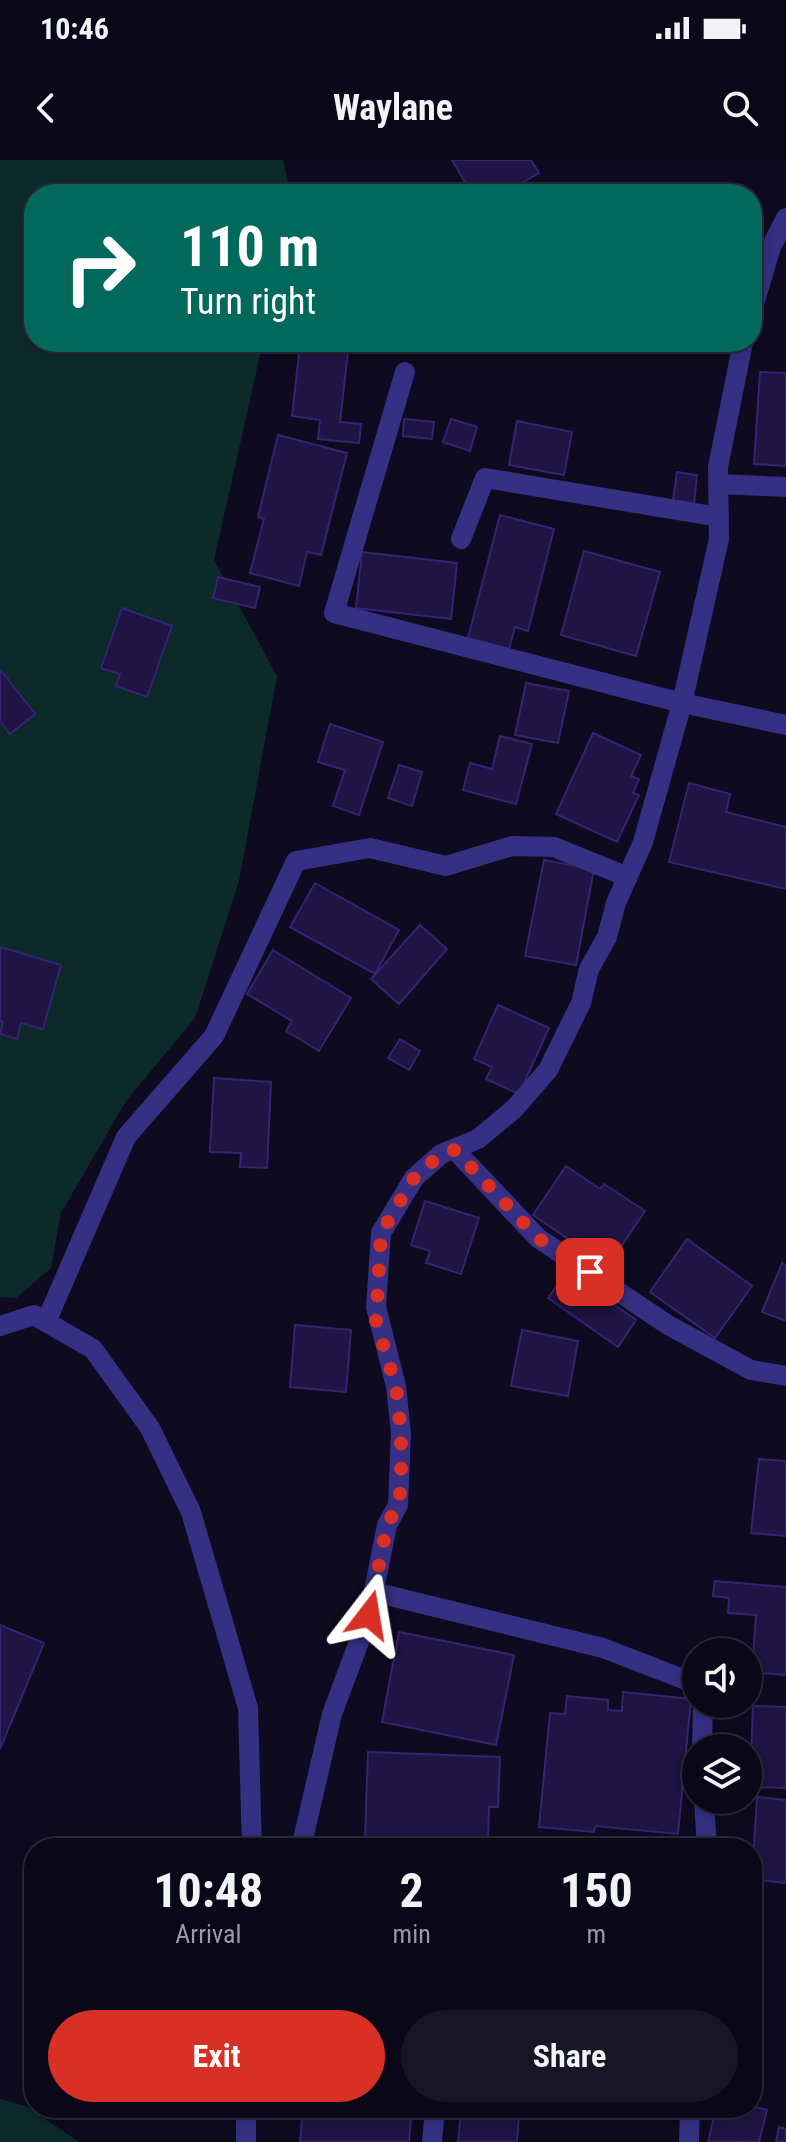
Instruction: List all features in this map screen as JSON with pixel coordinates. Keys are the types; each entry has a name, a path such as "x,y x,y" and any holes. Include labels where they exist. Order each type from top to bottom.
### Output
{"street":[{"path":"762,277 771,247 786,218"},
{"path":"303,1838 332,1714 351,1669 374,1592 387,1525 398,1505 401,1487 401,1433 396,1386 376,1322 381,1233 414,1178 441,1154 478,1139 514,1109 548,1070 581,1003 589,969 607,937 643,842 682,703 719,539 718,467 741,352"},
{"path":"405,372 334,613 682,703 786,725"},
{"path":"461,539 485,478 719,517"},
{"path":"718,484 786,487"},
{"path":"46,1322 126,1137 214,1036 296,861 370,848 446,866 512,846 554,847 628,877"},
{"path":"455,1150 538,1238 668,1325 751,1370 786,1376"},
{"path":"0,1326 34,1315 93,1349 150,1428 191,1512 248,1708 252,1838"},
{"path":"374,1592 603,1648 682,1679"},
{"path":"705,1814 706,1838"},
{"path":"246,2118 246,2142"},
{"path":"432,2142 434,2118"},
{"path":"689,2142 690,2118"}],"green space":[{"path":"0,160 283,160 289,184 24,184 24,352 261,352 214,560 277,676 239,881 195,1018 126,1101 61,1213 51,1268 16,1298 0,1297"},
{"path":"0,2099 24,2105 24,2118 44,2118 79,2142 0,2142"}],"building":[{"path":"452,160 531,160 539,173 521,184 466,184"},
{"path":"299,352 348,352 340,422 361,424 359,443 318,439 320,420 292,416"},
{"path":"760,372 786,373 786,466 754,464"},
{"path":"404,419 434,422 432,439 403,436"},
{"path":"451,419 477,427 470,451 443,442"},
{"path":"517,421 572,432 564,475 509,465"},
{"path":"278,435 347,453 321,555 307,552 299,586 250,573 264,519 258,517"},
{"path":"677,472 697,475 694,504 673,501"},
{"path":"500,515 554,529 528,631 515,627 509,649 468,638"},
{"path":"584,551 660,572 636,656 561,635"},
{"path":"362,552 457,563 451,619 356,608"},
{"path":"218,577 260,587 255,608 213,598"},
{"path":"122,608 172,626 147,697 116,686 120,674 101,668"},
{"path":"0,669 35,714 10,734 0,721"},
{"path":"526,683 569,691 558,743 515,735"},
{"path":"330,724 383,742 359,815 333,806 345,770 318,762"},
{"path":"593,733 641,755 631,776 639,779 633,793 639,795 617,842 556,814"},
{"path":"500,736 532,744 516,804 463,790 470,763 492,769"},
{"path":"399,765 422,772 412,806 388,798"},
{"path":"689,783 730,794 726,812 786,827 786,889 669,862"},
{"path":"544,860 594,869 576,965 525,956"},
{"path":"315,883 399,930 375,974 290,927"},
{"path":"420,925 447,949 399,1004 371,979"},
{"path":"0,947 61,965 43,1029 21,1023 17,1039 0,1034 3,1022 0,1021"},
{"path":"273,950 351,998 319,1051 286,1031 292,1021 247,994"},
{"path":"498,1005 549,1028 519,1094 486,1079 492,1067 474,1059"},
{"path":"400,1039 420,1051 409,1070 388,1058"},
{"path":"214,1078 271,1082 267,1168 240,1167 241,1153 210,1152"},
{"path":"566,1166 600,1189 604,1184 645,1211 608,1266 533,1215"},
{"path":"425,1201 479,1218 461,1274 426,1263 430,1251 411,1245"},
{"path":"687,1239 752,1286 715,1338 650,1292"},
{"path":"782,1263 786,1265 786,1321 762,1312"},
{"path":"567,1272 636,1320 618,1347 548,1298"},
{"path":"295,1325 351,1330 346,1392 290,1387"},
{"path":"522,1330 578,1341 568,1396 511,1386"},
{"path":"759,1459 786,1461 786,1536 751,1533"},
{"path":"715,1581 786,1587 786,1675 762,1673 762,1638 754,1638 756,1615 728,1613 729,1598 713,1596"},
{"path":"0,1625 44,1643 0,1749"},
{"path":"399,1632 514,1655 496,1745 382,1722"},
{"path":"623,1692 682,1698 682,1718 689,1718 688,1734 682,1734 678,1834 595,1826 594,1832 539,1827 550,1713 565,1714 567,1696 608,1700 608,1710 622,1711"},
{"path":"762,1706 786,1707 786,1788 762,1787 762,1734 752,1734 753,1718 762,1718"},
{"path":"368,1752 500,1757 498,1807 489,1807 488,1838 365,1837"},
{"path":"762,1798 786,1800 786,1883 762,1880 762,1838 754,1838 756,1814 762,1814"},
{"path":"762,2109 767,2110 759,2142 708,2142 714,2118 762,2118"},
{"path":"302,2118 411,2118 409,2142 300,2142"},
{"path":"460,2118 519,2118 517,2142 458,2142"},
{"path":"779,2127 786,2129 786,2142 776,2142"}],"route":[{"path":"369,1615 387,1525 398,1505 401,1487 401,1433 396,1386 390,1357 376,1322 378,1253 381,1233 414,1178 441,1154 455,1150 538,1238 590,1272"}]}
